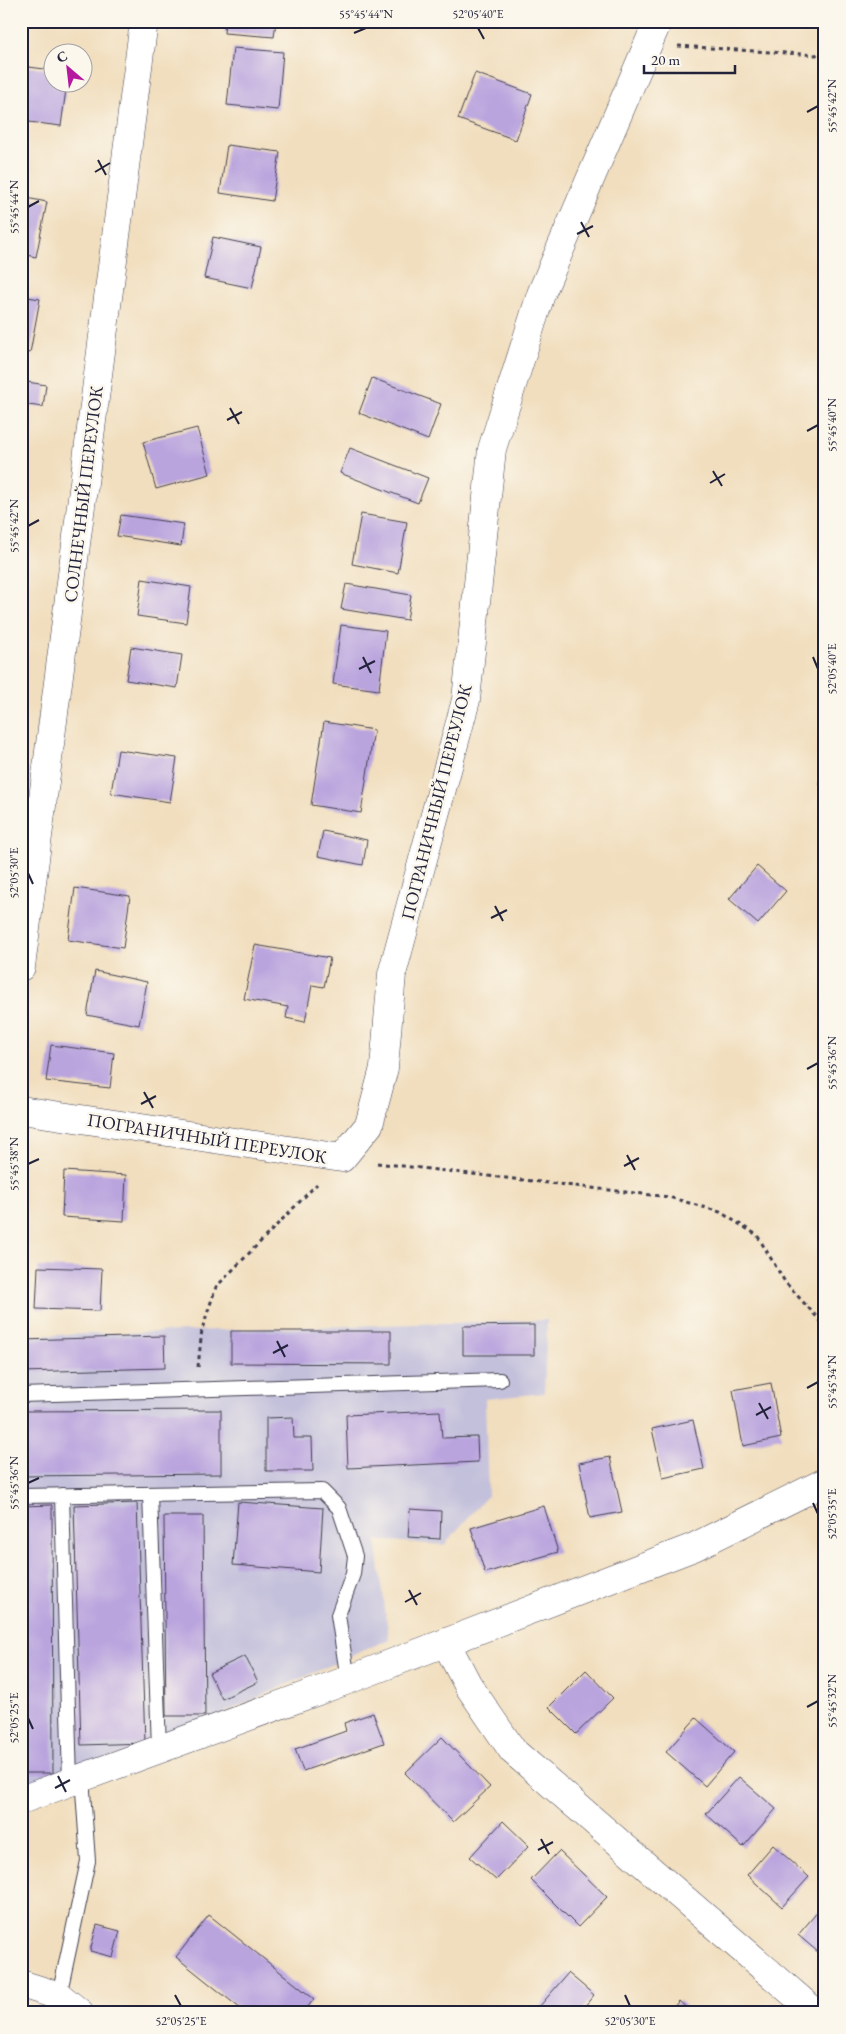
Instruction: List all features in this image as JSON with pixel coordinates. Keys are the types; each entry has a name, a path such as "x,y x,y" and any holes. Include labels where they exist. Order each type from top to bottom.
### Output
{"street":[{"name":"СОЛНЕЧНЫЙ ПЕРЕУЛОК","path":"21,967 144,21"},
{"name":"ПОГРАНИЧНЫЙ ПЕРЕУЛОК","path":"21,1110 342,1158 368,1125 384,1068 392,974 466,700 492,449 541,294 653,33"},
{"path":"21,1800 348,1680 694,1548 825,1482"},
{"path":"446,1643 468,1685 513,1751 816,2013"},
{"path":"21,1984 58,1996 80,2013"}],"lane":[{"path":"21,1395 500,1380"},
{"path":"21,1496 322,1492 339,1508 355,1556 353,1574 338,1615 348,1680"},
{"path":"150,1494 159,1748"},
{"path":"58,1996 88,1861 76,1779 62,1495"}],"path":[{"path":"653,33 816,54 825,48"},
{"path":"196,1389 202,1329 216,1287 342,1158 669,1197 720,1212 757,1235 785,1282 825,1326"}],"shaded area":[{"path":"547,1320 544,1393 485,1399 488,1495 444,1545 376,1540 389,1639 154,1744 21,1786 21,1336"}],"building":[{"path":"225,21 276,21 274,37 224,33"},
{"path":"233,48 283,52 278,110 227,105"},
{"path":"21,66 42,69 42,92 66,92 61,126 21,121"},
{"path":"475,73 532,94 516,140 458,119"},
{"path":"227,145 280,152 272,201 220,193"},
{"path":"21,197 47,202 36,257 21,254"},
{"path":"213,237 261,247 252,288 204,278"},
{"path":"21,296 40,299 30,353 21,351"},
{"path":"372,378 441,404 428,440 359,413"},
{"path":"21,381 46,385 43,407 21,404"},
{"path":"197,428 210,474 156,489 143,442"},
{"path":"350,448 428,478 418,503 340,473"},
{"path":"361,514 407,522 398,573 352,564"},
{"path":"121,515 184,524 181,546 117,536"},
{"path":"142,579 191,587 186,623 137,616"},
{"path":"346,584 411,595 407,620 341,609"},
{"path":"341,625 386,631 379,690 333,684"},
{"path":"131,647 182,655 177,688 126,680"},
{"path":"324,722 374,730 361,813 311,805"},
{"path":"118,750 177,758 170,802 111,793"},
{"path":"825,775 825,789 818,783"},
{"path":"323,831 367,840 363,865 318,856"},
{"path":"757,866 786,891 758,924 729,899"},
{"path":"75,888 130,896 123,948 68,940"},
{"path":"255,945 330,958 324,987 312,985 305,1022 286,1018 288,1007 244,999"},
{"path":"95,971 147,982 139,1025 87,1015"},
{"path":"51,1045 114,1053 110,1088 46,1081"},
{"path":"64,1171 126,1175 124,1221 62,1217"},
{"path":"38,1267 102,1269 100,1311 36,1309"},
{"path":"534,1325 534,1355 463,1355 463,1326"},
{"path":"231,1331 391,1331 391,1364 231,1363"},
{"path":"164,1336 165,1368 21,1372 21,1340"},
{"path":"771,1383 781,1438 743,1446 733,1390"},
{"path":"221,1410 221,1474 21,1476 21,1411"},
{"path":"440,1411 442,1438 477,1437 478,1462 348,1468 346,1415"},
{"path":"293,1417 294,1438 312,1438 313,1471 266,1471 266,1418"},
{"path":"693,1420 704,1469 663,1478 652,1429"},
{"path":"610,1457 622,1512 590,1518 579,1463"},
{"path":"238,1502 323,1508 319,1572 233,1565"},
{"path":"137,1503 145,1743 81,1745 74,1505"},
{"path":"52,1505 53,1773 21,1773 21,1506"},
{"path":"544,1506 558,1552 485,1573 471,1528"},
{"path":"410,1509 441,1511 440,1539 408,1537"},
{"path":"164,1516 203,1516 205,1716 166,1716"},
{"path":"245,1656 258,1682 222,1699 209,1673"},
{"path":"586,1670 613,1698 576,1734 549,1707"},
{"path":"373,1713 384,1743 303,1771 295,1749 346,1731 344,1723"},
{"path":"696,1718 734,1752 705,1786 666,1752"},
{"path":"442,1737 490,1787 453,1822 405,1773"},
{"path":"739,1777 776,1809 743,1847 706,1814"},
{"path":"503,1821 529,1846 496,1880 470,1857"},
{"path":"773,1845 809,1877 782,1907 747,1875"},
{"path":"559,1851 607,1897 578,1927 531,1880"},
{"path":"825,1903 825,1958 798,1935"},
{"path":"209,1915 314,1999 303,2013 246,2013 176,1957"},
{"path":"97,1925 120,1931 113,1957 90,1951"},
{"path":"568,1973 594,1995 579,2013 534,2013"},
{"path":"679,2001 692,2013 668,2013"}]}
